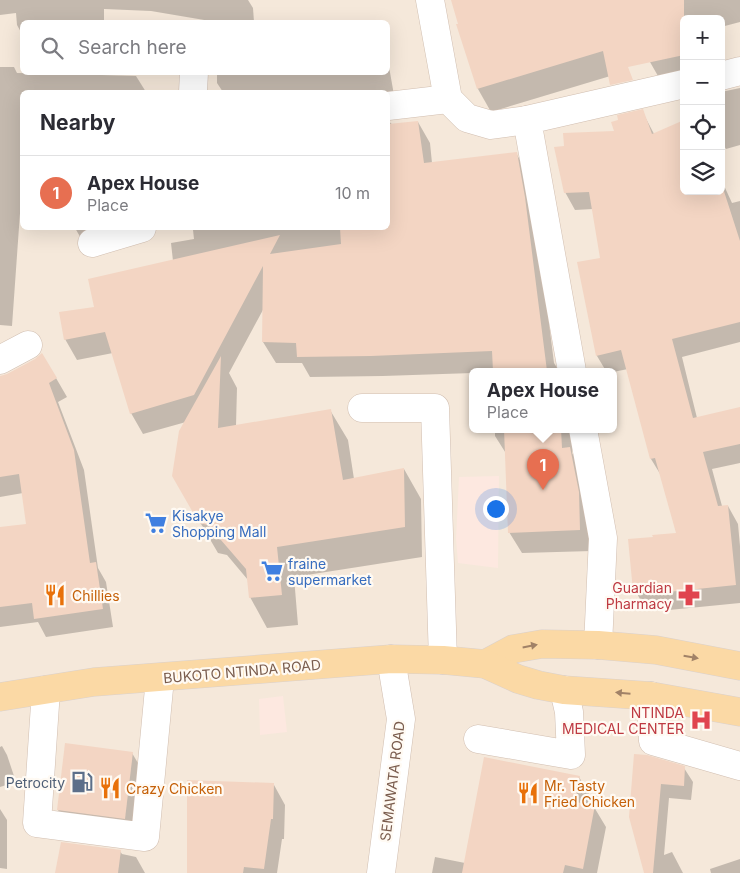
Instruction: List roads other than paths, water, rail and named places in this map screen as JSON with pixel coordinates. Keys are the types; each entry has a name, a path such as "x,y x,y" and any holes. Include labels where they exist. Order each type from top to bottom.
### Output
{"main road":[{"path":"485,664 513,649 542,644 598,645 656,650 740,666"},
{"name":"BUKOTO NTINDA ROAD","path":"0,697 94,682 391,659 443,660 485,664 518,679 564,690 651,696 740,712"}],"street":[{"path":"430,0 448,99 467,118 491,125 527,120 680,85"},
{"path":"725,75 740,71"},
{"path":"193,90 194,75"},
{"path":"390,106 448,99"},
{"path":"527,120 571,368"},
{"path":"92,243 135,230"},
{"path":"0,360 28,346"},
{"path":"362,408 435,408 443,660"},
{"path":"584,433 603,538 598,645"},
{"name":"SEMAWATA ROAD","path":"381,873 401,719 391,659"},
{"path":"46,690 38,823 145,837 160,678"},
{"path":"478,739 572,755 569,712 564,690"},
{"path":"651,696 653,742 740,766"}],"place":[{"name":"Apex House","path":"543,490"},
{"name":"Kisakye Shopping Mall","path":"156,523"},
{"name":"fraine supermarket","path":"272,571"},
{"name":"Chillies","path":"55,595"},
{"name":"Guardian Pharmacy","path":"689,595"},
{"name":"NTINDA MEDICAL CENTER","path":"701,720"},
{"name":"Petrocity","path":"82,782"},
{"name":"Crazy Chicken","path":"110,788"},
{"name":"Mr. Tasty Fried Chicken","path":"528,793"}]}
